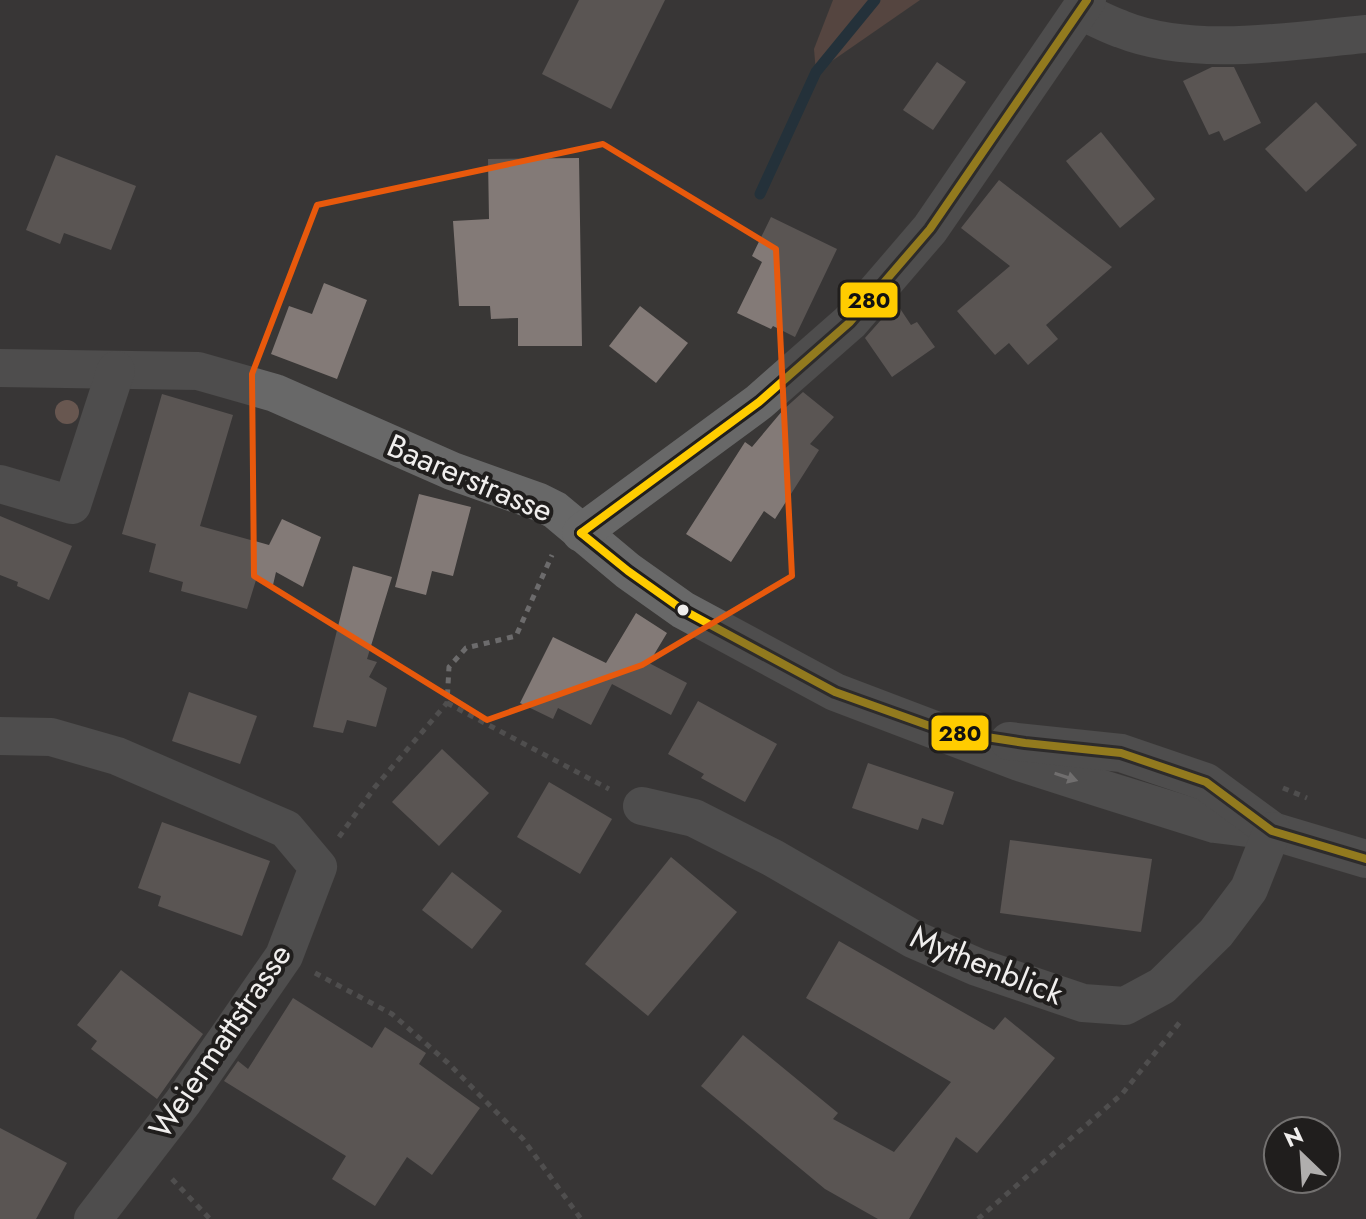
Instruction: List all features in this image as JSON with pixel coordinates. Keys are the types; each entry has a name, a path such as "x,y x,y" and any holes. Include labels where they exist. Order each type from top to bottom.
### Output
{"street":[{"path":"581,533 759,402 850,322 930,229 1084,5 1123,30 1170,42 1237,45 1366,34"},
{"name":"Baarerstrasse","path":"0,368 198,371 275,393 452,471 555,510 628,571 683,610 835,692 941,730 1121,753 1206,782 1272,831 1366,859"},
{"path":"0,484 72,505 116,370"},
{"path":"0,736 51,737 117,756 286,829 318,867"},
{"name":"Mythenblick","path":"642,806 694,818 773,858 913,939 977,967 1083,1003 1125,1006 1162,986 1216,933 1249,889 1272,831"},
{"name":"Weiermattstrasse","path":"93,1219 183,1102 284,956 318,867"}],"path":[{"path":"318,867 375,787 447,703 449,667 466,648 516,636 554,550 581,533"},
{"path":"447,703 642,806"},
{"path":"284,956 392,1014 448,1063 523,1139 581,1219"},
{"path":"978,1219 1122,1094 1186,1014"},
{"path":"146,1150 210,1219"}],"highlighted area":[{"path":"603,144 776,249 792,576 642,665 487,720 254,576 252,374 317,205"}],"shaded area":[{"path":"833,0 920,0 816,72 814,49"}],"building":[{"path":"579,0 665,0 611,109 542,74"},
{"path":"937,62 966,82 933,130 903,110"},
{"path":"1212,67 1234,67 1261,123 1224,141 1219,131 1209,135 1183,81"},
{"path":"1316,102 1357,145 1306,192 1265,149"},
{"path":"1101,132 1155,199 1120,228 1066,161"},
{"path":"56,155 136,186 111,250 64,233 60,244 26,230"},
{"path":"579,158 582,346 518,346 518,318 491,319 490,306 459,306 453,221 489,219 488,159"},
{"path":"999,180 1112,267 1046,325 1058,339 1028,365 1009,343 995,355 957,311 1010,266 961,228"},
{"path":"771,217 837,249 795,337 737,313 762,262 752,256"},
{"path":"324,283 367,300 337,379 271,354 289,306 312,314"},
{"path":"640,306 688,343 656,383 609,346"},
{"path":"899,307 911,325 917,322 935,347 892,377 865,338 881,320"},
{"path":"803,392 834,417 810,444 819,450 775,519 764,511 731,562 686,534 745,442 752,447 783,410"},
{"path":"162,394 233,415 200,526 269,545 282,519 321,537 303,587 276,572 273,585 256,580 247,609 181,591 183,582 149,572 156,544 122,534"},
{"path":"419,494 471,507 453,576 432,571 426,595 395,587"},
{"path":"0,516 72,546 49,600 0,575"},
{"path":"353,566 392,577 367,659 377,662 369,677 387,688 376,727 347,720 343,733 313,727"},
{"path":"636,613 667,633 649,663 687,683 671,715 612,684 591,725 558,708 553,719 520,703 553,637 606,663"},
{"path":"189,692 257,716 240,764 172,741"},
{"path":"698,701 777,744 745,802 701,778 704,774 668,754"},
{"path":"442,749 489,793 439,846 392,802"},
{"path":"868,763 954,792 943,825 922,818 918,830 852,808"},
{"path":"549,782 612,819 580,874 517,837"},
{"path":"162,822 270,861 242,936 158,906 161,896 138,888"},
{"path":"1010,840 1152,859 1141,932 1000,913"},
{"path":"671,857 737,912 648,1016 585,964"},
{"path":"452,872 502,911 472,949 422,910"},
{"path":"839,941 994,1030 1005,1017 1055,1058 977,1153 956,1137 909,1219 878,1219 825,1189 701,1086 743,1035 838,1113 833,1119 894,1152 951,1082 806,998"},
{"path":"121,970 203,1034 157,1099 91,1049 97,1041 77,1025"},
{"path":"293,998 372,1048 385,1027 426,1053 419,1064 480,1108 432,1175 407,1157 375,1206 332,1179 346,1156 224,1081 238,1061 248,1069"},
{"path":"0,1128 67,1163 36,1219 0,1219"}],"waterway":[{"path":"760,194 816,72 875,0"}],"transit line":[{"name":"280","path":"581,533 759,402 850,322 930,229 1087,0"},
{"name":"280","path":"581,533 683,610 835,692 941,730 1121,753 1206,782 1272,831 1366,859"}]}
